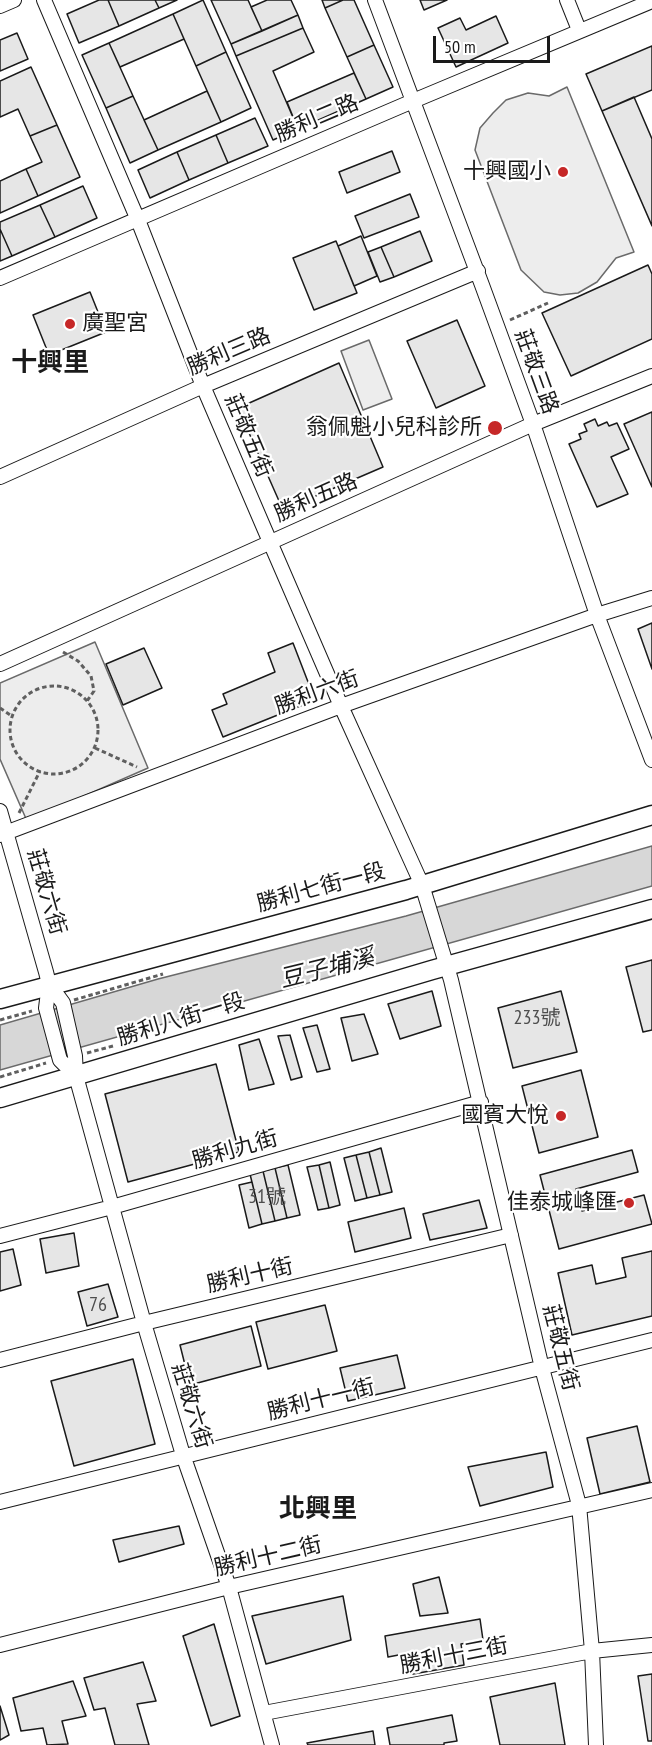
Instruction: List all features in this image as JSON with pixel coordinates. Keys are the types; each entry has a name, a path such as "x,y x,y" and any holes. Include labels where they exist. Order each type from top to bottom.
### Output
{"street":[{"path":"0,6 14,0"},
{"name":"莊敬五街","path":"44,0 138,220 203,386 341,706 422,885 447,966 481,1102 542,1368 579,1505 592,1651 596,1745"},
{"name":"莊敬三路","path":"375,0 478,271 533,424 597,615 652,760"},
{"path":"567,0 579,30"},
{"name":"勝利二路","path":"0,278 579,30 652,1"},
{"name":"勝利三路","path":"0,477 203,386 478,271"},
{"name":"勝利五路","path":"0,664 533,424 652,376"},
{"name":"勝利六街","path":"4,834 341,706 597,615 652,598"},
{"name":"莊敬六街","path":"0,811 4,834 49,984"},
{"name":"勝利七街一段","path":"0,999 422,885 652,816"},
{"name":"勝利八街一段","path":"0,1098 447,966 652,909"},
{"path":"49,984 63,1003 75,1056 75,1076"},
{"path":"49,984 41,1009 54,1061 75,1076"},
{"name":"莊敬六街","path":"75,1076 144,1323 183,1455 229,1587 272,1745"},
{"name":"勝利九街","path":"0,1236 112,1207 481,1102"},
{"name":"勝利十街","path":"0,1360 512,1235"},
{"name":"勝利十一街","path":"0,1502 652,1340"},
{"name":"勝利十二街","path":"0,1645 229,1587 652,1490"},
{"name":"勝利十三街","path":"264,1713 592,1651 652,1645"}],"path":[{"path":"497,325 548,303"},
{"path":"63,651 78,661 91,676 94,691 87,701"},
{"path":"56,686 70,689 87,701 97,720 98,734 95,748 87,760 75,769 61,774 46,774 32,769 21,759 14,746 11,732 13,717 19,705 29,695 42,688 56,686"},
{"path":"0,708 13,717"},
{"path":"95,748 156,776"},
{"path":"17,818 40,771"},
{"path":"0,1020 41,1009"},
{"path":"0,1077 54,1061"}],"shaded area":[{"path":"567,87 634,252 616,258 597,282 578,293 560,295 544,292 521,270 475,150 480,128 506,100 528,93 549,96"},
{"path":"369,340 392,399 363,410 341,351"},
{"path":"95,642 148,768 27,821 0,759 0,683"}],"water":[{"name":"豆子埔溪","path":"652,846 652,886 0,1070 0,1025 158,979 406,916"}],"building":[{"path":"99,0 108,0 119,26 79,43 67,14"},
{"path":"108,0 155,0 159,8 119,26"},
{"path":"155,0 177,0 159,8"},
{"path":"203,0 226,52 196,66 173,14"},
{"path":"211,0 248,0 262,31 231,44"},
{"path":"267,0 291,0 298,15 262,31 251,7"},
{"path":"322,0 343,0 325,8"},
{"path":"343,0 354,0 374,45 347,57 325,8"},
{"path":"420,0 447,0 424,10"},
{"path":"173,14 184,39 120,67 109,43"},
{"path":"298,15 303,28 236,56 231,44"},
{"path":"496,16 508,43 456,67 438,28 460,18 466,30"},
{"path":"303,28 314,52 273,71 298,129 273,140 236,56"},
{"path":"17,33 28,59 0,71 0,40"},
{"path":"109,43 133,96 106,108 82,55"},
{"path":"374,45 393,87 366,99 347,57"},
{"path":"652,46 652,90 602,111 586,74"},
{"path":"226,52 251,108 221,122 196,66"},
{"path":"31,67 57,125 30,136 18,109 0,117 0,81"},
{"path":"354,73 366,99 298,129 287,102"},
{"path":"207,91 221,122 158,150 144,120"},
{"path":"133,96 158,150 130,163 106,108"},
{"path":"634,97 652,139 652,226 602,111"},
{"path":"255,118 268,146 228,163 216,135"},
{"path":"57,125 80,177 38,196 26,169 42,162 30,136"},
{"path":"216,135 228,163 189,180 177,152"},
{"path":"392,151 400,172 347,193 339,172"},
{"path":"177,152 189,180 150,198 138,170"},
{"path":"26,169 38,196 0,213 0,181"},
{"path":"83,186 97,218 55,237 40,205"},
{"path":"410,194 419,217 364,238 355,216"},
{"path":"40,205 55,237 12,256 0,229 0,222"},
{"path":"0,229 12,256 0,261"},
{"path":"420,231 432,261 394,277 381,247"},
{"path":"361,236 377,276 354,286 338,246"},
{"path":"336,241 357,293 314,310 293,258"},
{"path":"381,247 394,277 380,282 368,252"},
{"path":"648,265 652,274 652,339 571,376 542,313"},
{"name":"廣聖宮","path":"90,292 106,332 49,355 33,315"},
{"path":"457,320 485,386 436,408 407,341"},
{"path":"339,363 383,467 283,510 238,408"},
{"path":"652,412 652,487 624,424"},
{"path":"595,419 598,426 607,422 609,426 617,423 629,449 611,457 628,494 597,507 569,444 581,439 579,434 587,431 584,424"},
{"path":"652,623 652,669 638,629"},
{"path":"293,643 315,700 223,737 212,710 227,704 223,694 275,672 268,653"},
{"path":"144,648 162,688 123,705 106,664"},
{"path":"652,960 652,1030 643,1032 626,967"},
{"path":"432,991 441,1026 400,1039 388,1004"},
{"name":"國賓大悅","path":"561,991 577,1052 513,1068 498,1008"},
{"path":"364,1014 378,1054 352,1061 341,1018"},
{"path":"317,1025 330,1069 317,1072 303,1028"},
{"path":"290,1035 302,1077 291,1080 278,1036"},
{"path":"259,1039 274,1084 249,1090 239,1045"},
{"path":"216,1064 239,1152 128,1182 105,1094"},
{"name":"國賓大悅","path":"581,1070 598,1137 539,1153 522,1086"},
{"path":"381,1148 392,1192 380,1195 369,1152"},
{"name":"佳泰城峰匯","path":"632,1150 638,1172 576,1189 582,1211 644,1195 652,1224 559,1249 540,1175"},
{"path":"369,1152 380,1195 367,1198 356,1155"},
{"path":"356,1155 367,1198 355,1201 344,1158"},
{"path":"330,1162 340,1205 329,1208 319,1165"},
{"path":"288,1165 300,1215 287,1218 275,1168"},
{"path":"319,1165 329,1208 318,1210 307,1167"},
{"path":"275,1168 287,1218 275,1221 263,1171"},
{"path":"263,1171 275,1221 262,1224 250,1174"},
{"path":"252,1182 262,1224 249,1228 239,1185"},
{"path":"479,1200 487,1228 430,1240 423,1214"},
{"path":"404,1208 411,1238 355,1252 348,1222"},
{"path":"74,1233 79,1266 46,1273 40,1239"},
{"path":"13,1249 21,1285 0,1291 0,1252"},
{"path":"652,1251 652,1316 572,1335 558,1273 592,1265 596,1284 626,1277 622,1258"},
{"path":"108,1284 118,1317 87,1326 78,1292"},
{"path":"325,1305 337,1351 268,1369 256,1322"},
{"path":"251,1326 261,1366 190,1385 180,1345"},
{"path":"397,1355 405,1388 348,1401 340,1368"},
{"path":"133,1359 155,1444 74,1466 51,1381"},
{"path":"637,1426 650,1482 600,1494 587,1438"},
{"path":"546,1452 553,1487 480,1506 468,1467"},
{"path":"179,1526 184,1544 119,1562 113,1540"},
{"path":"439,1577 448,1613 420,1616 413,1584"},
{"path":"343,1596 351,1640 266,1664 252,1616"},
{"path":"480,1619 483,1640 461,1644 464,1665 413,1674 409,1653 388,1657 385,1636"},
{"path":"214,1624 240,1716 211,1726 183,1636"},
{"path":"143,1662 156,1701 137,1704 149,1745 115,1745 105,1708 94,1710 84,1678"},
{"path":"652,1674 652,1741 648,1741 638,1676"},
{"path":"73,1681 86,1716 62,1721 68,1744 47,1745 43,1728 21,1731 13,1698"},
{"path":"555,1683 565,1745 500,1745 490,1697"},
{"path":"0,1706 9,1735 0,1740"},
{"path":"452,1715 457,1741 444,1743 444,1745 390,1745 387,1728"},
{"path":"373,1731 375,1745 308,1745 307,1743"}],"place":[{"name":"十興國小","path":"563,172"},
{"name":"廣聖宮","path":"70,324"},
{"name":"翁佩魁小兒科診所","path":"495,428"},
{"name":"國賓大悅","path":"561,1116"},
{"name":"佳泰城峰匯","path":"629,1203"}],"district":[{"name":"十興里","path":"50,364"},
{"name":"北興里","path":"318,1510"}]}
